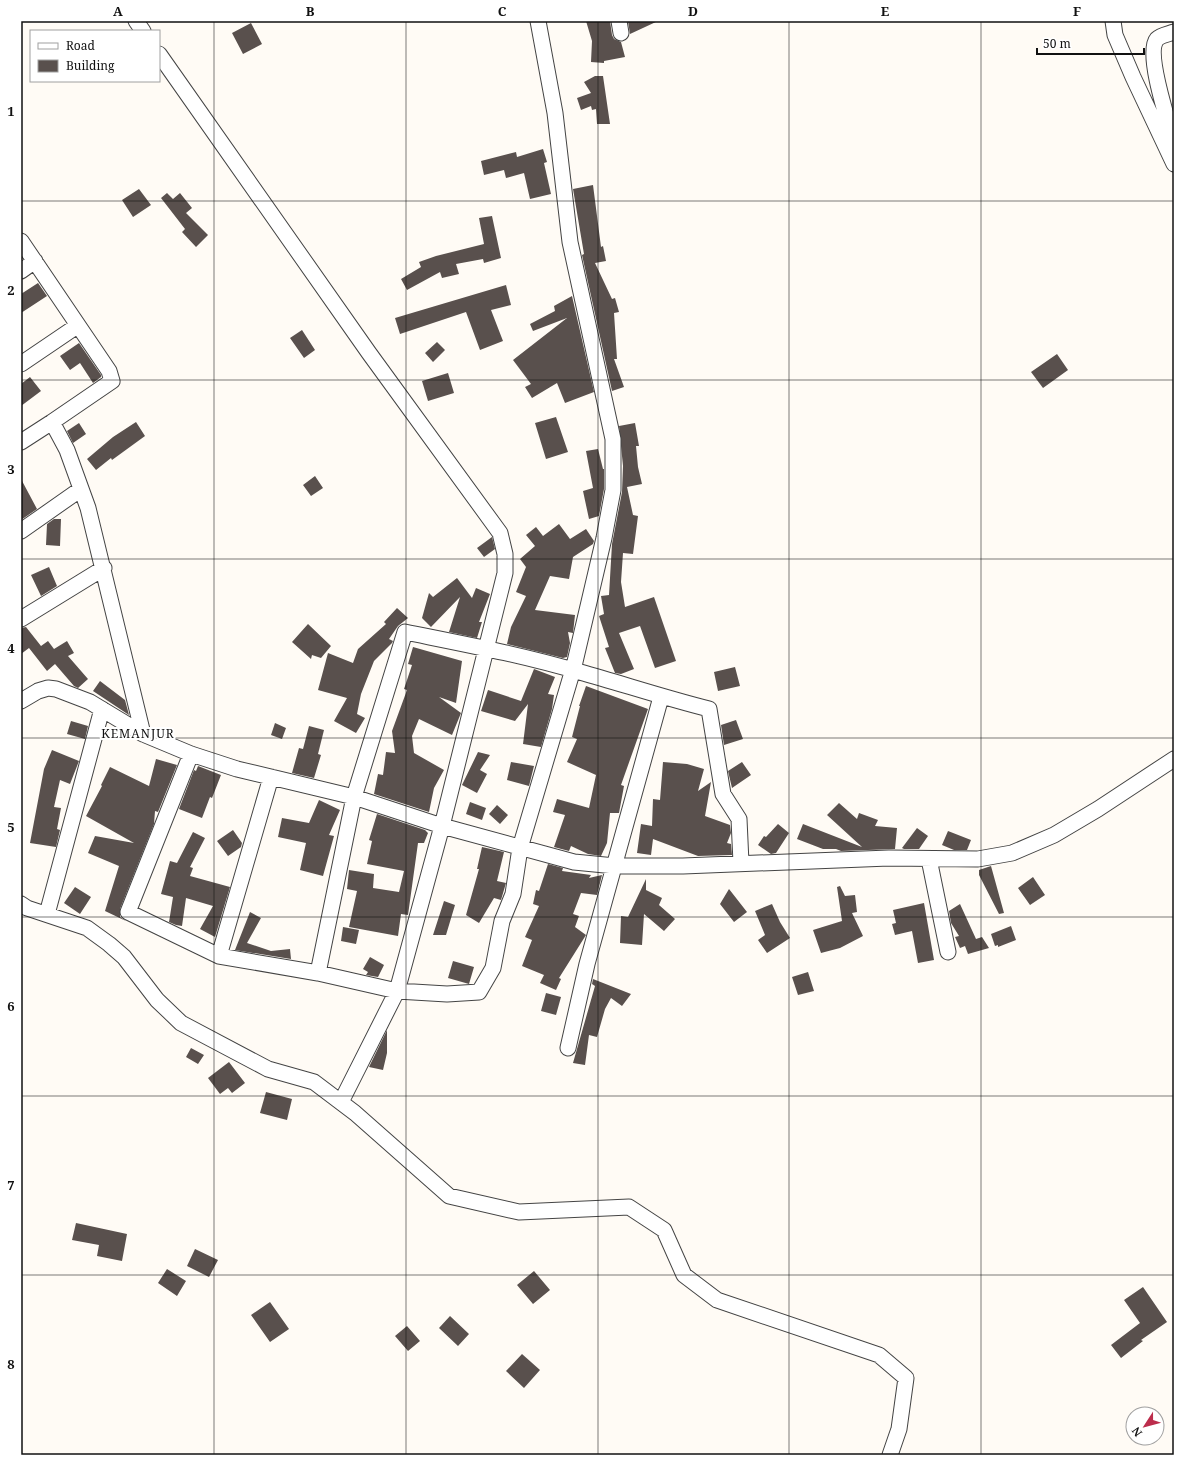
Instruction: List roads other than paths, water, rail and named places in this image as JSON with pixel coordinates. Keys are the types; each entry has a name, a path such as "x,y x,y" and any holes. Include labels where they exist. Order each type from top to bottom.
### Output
{"street":[{"path":"136,21 142,30"},
{"path":"191,754 128,912 219,956 318,973 397,991 447,994 479,992 493,968 502,921 513,894 520,848 573,670 604,538 613,490 613,439 570,242 555,113 538,21"},
{"path":"1113,21 1115,35 1173,162"},
{"path":"1174,32 1158,38 1154,43 1154,51 1157,82 1174,142"},
{"path":"160,55 369,353 500,533 505,554 505,573 442,826 397,991 341,1102"},
{"path":"21,241 77,326 109,371 112,381 21,442"},
{"path":"21,270 35,261"},
{"path":"21,364 77,326"},
{"path":"52,422 67,450 88,508 104,568 113,614 143,734"},
{"path":"21,531 81,489"},
{"path":"21,619 104,568"},
{"path":"318,973 354,797 405,632 486,649 573,670 661,697 709,709 723,794 739,819 741,864"},
{"path":"21,701 38,691 48,688 72,695 102,709 143,734 191,754 271,777 354,797 442,826 520,848 574,862 616,866 929,858 978,859 1012,853 1054,835 1098,810 1174,759"},
{"path":"568,1048 587,964 616,866 661,697"},
{"path":"47,914 102,709"},
{"path":"219,956 271,777"},
{"path":"929,858 948,952"},
{"path":"21,904 27,908 87,928 110,944 124,957 157,1000 181,1023 268,1069 314,1082 341,1102 449,1196 519,1212 629,1207 664,1230 684,1275 717,1300 879,1355 906,1378 899,1429 890,1455"}],"district":[{"name":"KEMANJUR","path":"138,733"}]}
